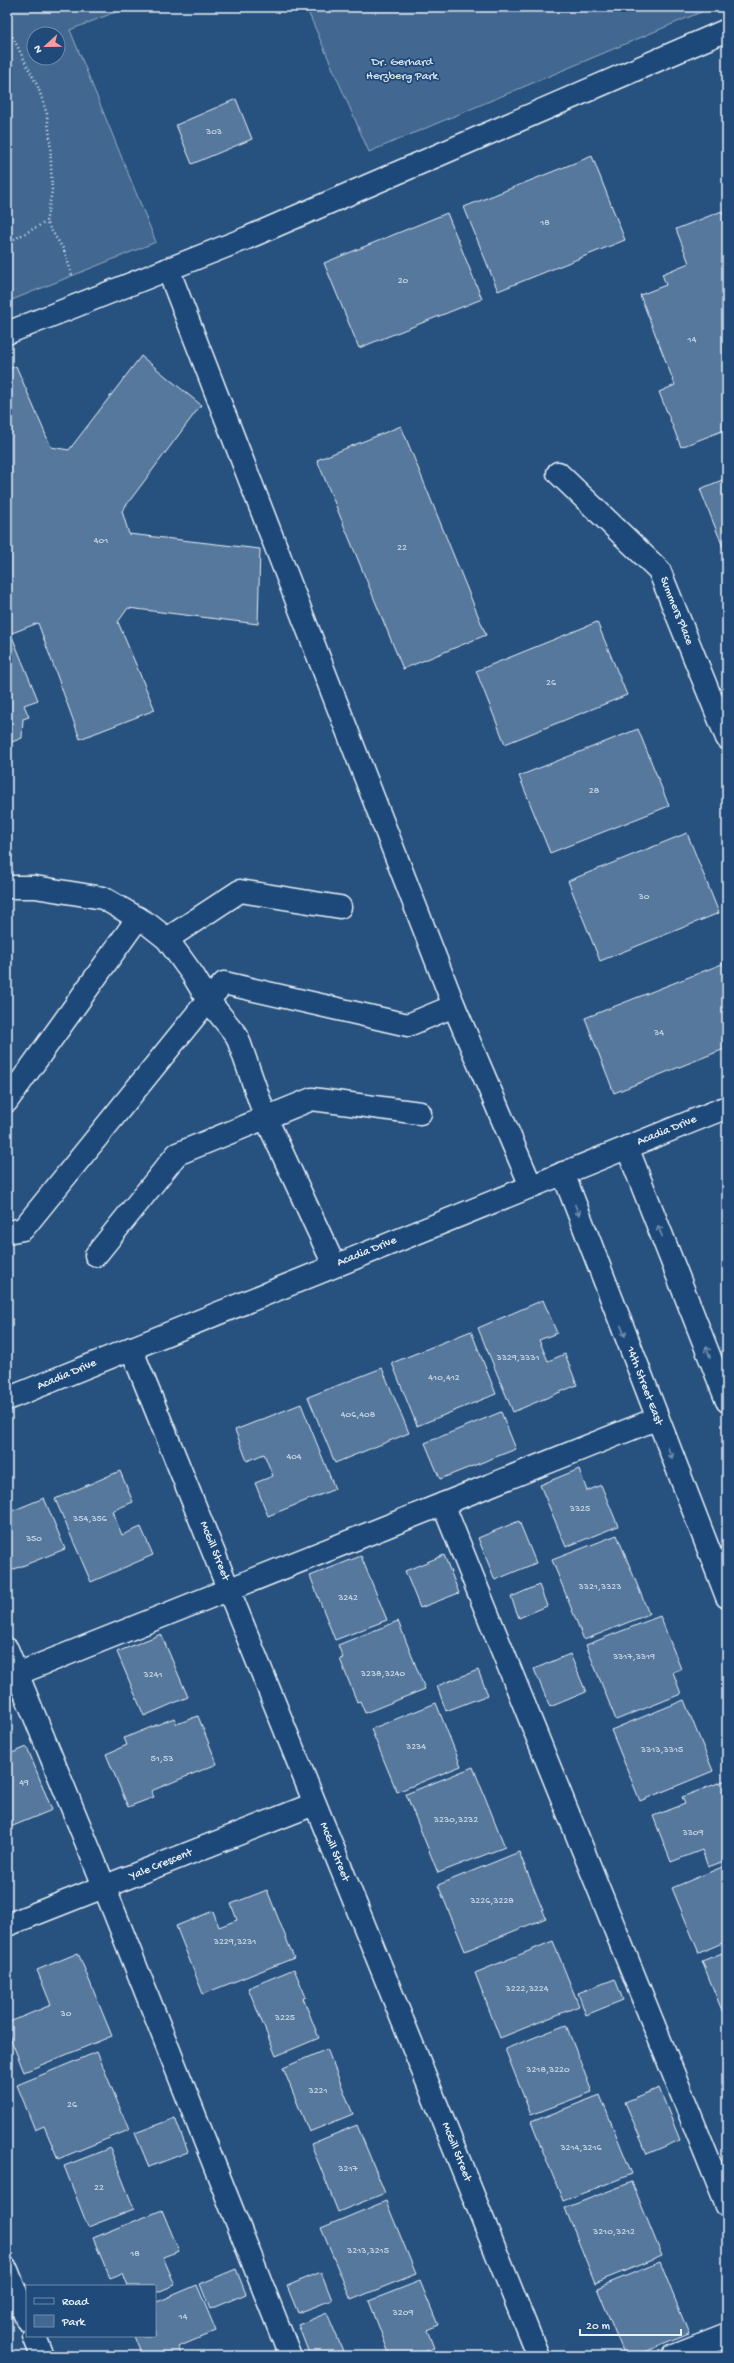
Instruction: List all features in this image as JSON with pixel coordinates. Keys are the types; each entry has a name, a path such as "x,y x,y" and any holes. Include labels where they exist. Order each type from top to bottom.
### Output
{"street":[{"path":"7,333 247,238 727,30"},
{"path":"168,269 454,1006 531,1186"},
{"name":"Summers Place","path":"558,473 659,570 727,738"},
{"path":"7,887 35,887 103,898 138,918 167,939 194,975 208,1000 237,1036 265,1116 334,1265"},
{"path":"167,939 240,891 340,907"},
{"path":"7,1101 138,918"},
{"path":"7,1232 23,1229 208,1000 224,983 408,1025 454,1006"},
{"path":"96,1255 177,1154 265,1116 312,1099 420,1112"},
{"name":"Acadia Drive","path":"7,1399 334,1265 727,1107"},
{"path":"627,1147 727,1401"},
{"name":"14th Street East","path":"563,1174 656,1419 727,1597"},
{"name":"McGill Street","path":"131,1348 538,2356"},
{"path":"12,1676 656,1419"},
{"path":"443,1504 727,2206"},
{"path":"7,1649 12,1676 104,1888 290,2356"},
{"name":"Yale Crescent","path":"7,1925 314,1804"},
{"path":"7,2270 26,2318"},
{"path":"674,2356 727,2335"},
{"path":"34,2337 42,2356"}],"path":[{"path":"7,26 38,87 47,114 52,191 46,222 64,250 76,282 90,300"},
{"path":"7,243 46,222"}],"green space":[{"path":"7,7 128,7 70,30 156,242 7,302"},
{"name":"Dr. Gerhard Herzberg Park","path":"306,7 713,7 369,152"}],"building":[{"path":"236,99 252,139 192,164 176,125"},
{"path":"592,156 625,240 498,291 464,207"},
{"path":"722,211 727,225 727,429 681,447 659,392 675,385 640,295 666,285 662,274 689,263 676,229"},
{"path":"447,213 482,299 359,348 324,263"},
{"path":"141,356 201,405 122,511 129,534 260,549 258,624 128,608 118,622 155,710 80,739 38,623 7,635 7,370 16,366 51,447 69,450"},
{"path":"401,426 486,635 403,669 317,460"},
{"path":"727,478 727,557 700,489"},
{"path":"597,622 627,695 505,744 476,671"},
{"path":"11,634 38,700 24,705 29,717 23,719 22,738 7,744 7,635"},
{"path":"638,729 669,806 550,853 519,776"},
{"path":"687,833 719,913 600,961 568,881"},
{"path":"727,962 727,1048 614,1093 585,1018"},
{"path":"543,1300 557,1333 539,1340 548,1361 565,1354 577,1385 513,1412 478,1328"},
{"path":"471,1331 496,1394 417,1426 392,1363"},
{"path":"382,1368 409,1433 335,1463 308,1397"},
{"path":"301,1404 335,1489 268,1516 255,1483 273,1476 264,1454 247,1461 235,1430"},
{"path":"501,1412 516,1449 440,1479 425,1443"},
{"path":"579,1469 587,1491 601,1485 618,1526 566,1547 540,1485"},
{"path":"120,1471 133,1502 112,1511 122,1535 141,1527 153,1555 91,1582 55,1499"},
{"path":"44,1498 65,1549 7,1572 7,1529 10,1528 7,1513"},
{"path":"519,1521 536,1563 495,1580 478,1538"},
{"path":"617,1535 649,1614 584,1640 552,1560"},
{"path":"444,1555 459,1593 420,1608 405,1571"},
{"path":"361,1556 387,1620 335,1640 310,1576"},
{"path":"539,1585 547,1606 519,1618 511,1597"},
{"path":"660,1616 681,1669 673,1672 681,1694 616,1720 586,1645"},
{"path":"398,1621 425,1689 365,1713 360,1701 357,1702 340,1659 343,1658 338,1645"},
{"path":"161,1634 188,1697 144,1716 117,1652"},
{"path":"570,1654 586,1692 550,1707 534,1669"},
{"path":"478,1670 488,1695 446,1711 437,1686"},
{"path":"684,1700 713,1771 640,1801 611,1730"},
{"path":"436,1703 461,1766 397,1792 371,1729"},
{"path":"198,1716 217,1764 151,1791 154,1797 128,1807 106,1754 127,1745 124,1738 174,1718 177,1724"},
{"path":"27,1747 52,1810 8,1828 7,1755"},
{"path":"473,1767 505,1847 438,1873 406,1794"},
{"path":"726,1780 727,1860 708,1867 702,1850 671,1862 653,1816 685,1804 682,1797"},
{"path":"519,1852 546,1918 465,1951 438,1885"},
{"path":"727,1865 727,1941 699,1953 672,1888"},
{"path":"267,1890 294,1958 203,1994 176,1926 213,1911 219,1927 237,1920 231,1904"},
{"path":"553,1941 579,2006 500,2038 475,1973"},
{"path":"727,1951 727,2023 702,1961"},
{"path":"78,1953 112,2036 24,2072 7,2030 7,2023 51,2005 37,1970"},
{"path":"294,1969 306,1997 303,1998 319,2038 276,2056 248,1988"},
{"path":"615,1979 623,2000 586,2015 578,1993"},
{"path":"566,2025 592,2092 531,2115 505,2049"},
{"path":"327,2049 353,2114 309,2132 283,2068"},
{"path":"97,2052 129,2130 58,2159 44,2126 35,2130 17,2085"},
{"path":"659,2088 680,2140 647,2154 625,2102"},
{"path":"600,2095 632,2174 563,2201 531,2122"},
{"path":"175,2118 188,2152 149,2167 135,2133"},
{"path":"357,2125 385,2193 338,2212 311,2144"},
{"path":"110,2148 134,2209 88,2227 64,2166"},
{"path":"632,2182 662,2256 595,2283 565,2208"},
{"path":"386,2201 416,2274 351,2300 321,2228"},
{"path":"162,2210 179,2251 163,2257 175,2285 156,2293 156,2285 128,2285 123,2273 110,2278 93,2238"},
{"path":"660,2262 689,2334 635,2356 625,2356 597,2288"},
{"path":"236,2269 246,2294 210,2309 200,2284"},
{"path":"321,2272 332,2300 298,2313 287,2286"},
{"path":"420,2281 438,2325 427,2330 434,2348 414,2356 390,2356 369,2301"},
{"path":"197,2285 216,2331 178,2347 182,2356 142,2356 134,2337 156,2337 156,2303"},
{"path":"327,2313 343,2351 330,2356 310,2356 298,2325"}]}
